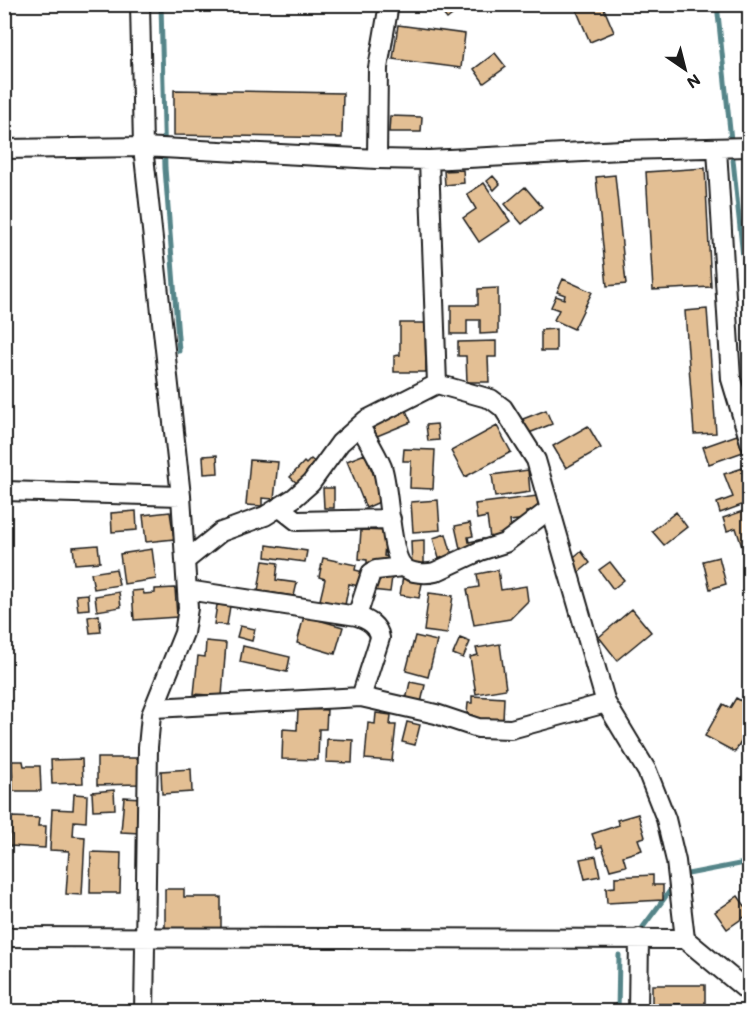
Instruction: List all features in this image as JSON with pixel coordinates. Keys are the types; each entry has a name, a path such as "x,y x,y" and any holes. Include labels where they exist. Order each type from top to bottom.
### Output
{"street":[{"path":"140,4 143,147 180,496 188,608 184,633 151,715 148,747 144,1011"},
{"path":"377,159 378,68 389,4"},
{"path":"4,149 143,147 429,160 622,150 750,147"},
{"path":"717,149 731,379 750,442"},
{"path":"429,160 437,384"},
{"path":"185,561 221,532 265,516 294,498 311,483 340,443 366,420 437,384 491,399 503,408 536,460 606,703 647,771 666,819 676,861 685,939"},
{"path":"360,426 382,468 396,552 402,567"},
{"path":"4,491 180,496"},
{"path":"279,507 297,521 391,519"},
{"path":"357,616 371,573 376,570 402,567 408,570 435,572 480,551 505,543 550,509"},
{"path":"187,590 357,616 373,624 380,638 361,697"},
{"path":"154,708 361,697 436,714 478,728 511,729 606,703"},
{"path":"4,937 685,939 750,993"},
{"path":"638,1011 639,938"}],"building":[{"path":"435,4 465,4 465,5 447,19"},
{"path":"586,4 602,4 614,32 590,42 576,9"},
{"path":"398,25 465,34 461,68 393,59"},
{"path":"495,53 506,67 484,83 474,69"},
{"path":"174,90 343,93 342,138 174,135"},
{"path":"390,116 422,117 421,132 389,132"},
{"path":"705,168 711,287 653,290 646,172"},
{"path":"463,170 464,183 445,185 444,171"},
{"path":"615,175 626,284 607,286 596,177"},
{"path":"493,176 500,184 494,190 487,181"},
{"path":"484,183 510,221 479,242 463,218 476,209 467,194"},
{"path":"525,187 542,207 522,224 505,204"},
{"path":"563,279 592,292 574,329 554,320 559,310 551,307 556,296 564,299 565,295 557,292"},
{"path":"498,288 498,333 480,334 480,320 467,320 467,334 451,334 451,305 478,305 478,289"},
{"path":"707,309 716,433 694,434 685,311"},
{"path":"400,323 425,323 426,372 394,372 394,356 400,355"},
{"path":"556,329 556,351 541,351 541,330"},
{"path":"496,341 496,357 488,357 489,382 467,382 466,356 458,356 458,342"},
{"path":"405,408 411,422 377,436 371,423"},
{"path":"546,410 552,424 529,433 523,419"},
{"path":"437,424 439,440 428,441 426,425"},
{"path":"497,426 511,452 465,477 451,451"},
{"path":"588,426 601,448 566,468 553,446"},
{"path":"737,435 743,452 709,464 703,447"},
{"path":"404,449 435,450 433,489 410,488 411,461 403,461"},
{"path":"365,454 384,500 366,508 347,461"},
{"path":"217,455 218,473 204,474 203,456"},
{"path":"311,459 317,464 298,484 290,477 304,462 306,464"},
{"path":"250,460 278,462 274,499 262,498 262,506 246,505"},
{"path":"743,468 750,485 750,502 720,513 717,503 733,497 724,474"},
{"path":"528,470 530,492 495,497 492,475"},
{"path":"323,488 334,488 334,508 324,508"},
{"path":"537,496 539,511 526,512 526,519 510,521 512,535 490,538 487,517 477,519 475,504"},
{"path":"438,500 440,530 413,532 411,502"},
{"path":"749,509 750,548 743,550 736,528 727,531 723,518"},
{"path":"136,511 137,530 112,532 111,513"},
{"path":"170,512 174,539 146,542 143,515"},
{"path":"676,512 687,527 664,545 652,531"},
{"path":"470,523 473,536 468,537 469,542 483,539 484,548 461,553 455,526"},
{"path":"361,530 386,531 384,556 393,557 393,567 367,565 367,560 359,559"},
{"path":"446,534 453,558 440,562 433,538"},
{"path":"424,540 424,566 412,566 411,541"},
{"path":"98,545 100,562 75,564 73,547"},
{"path":"267,545 307,551 305,562 266,557"},
{"path":"152,549 156,579 124,584 120,554"},
{"path":"581,551 590,563 578,573 569,561"},
{"path":"719,557 726,584 710,589 703,561"},
{"path":"323,558 356,565 355,570 363,572 359,586 349,584 345,605 320,600 325,579 319,577"},
{"path":"263,561 278,563 276,580 297,583 294,596 258,591"},
{"path":"610,562 624,580 613,589 599,570"},
{"path":"116,569 119,585 94,589 91,573"},
{"path":"498,570 501,590 526,586 528,601 510,619 474,625 467,589 479,587 477,574"},
{"path":"373,575 392,577 390,592 371,590"},
{"path":"403,576 423,579 419,598 400,595"},
{"path":"175,588 177,617 134,620 132,591 143,590 144,594 155,593 155,589"},
{"path":"119,592 121,607 97,611 95,596"},
{"path":"429,593 453,596 447,634 424,631"},
{"path":"88,594 89,609 78,610 76,595"},
{"path":"217,605 230,606 227,625 214,624"},
{"path":"632,609 651,632 617,660 599,637"},
{"path":"99,615 101,632 90,633 88,617"},
{"path":"304,616 343,627 335,654 297,643"},
{"path":"240,626 255,629 252,641 237,637"},
{"path":"415,636 437,641 428,677 406,671"},
{"path":"460,638 470,642 463,658 453,654"},
{"path":"206,641 226,643 222,696 194,694 198,656 205,657"},
{"path":"500,644 506,689 476,694 470,657 478,655 476,648"},
{"path":"243,646 290,657 287,672 240,662"},
{"path":"410,682 425,685 421,703 406,700"},
{"path":"472,696 504,698 503,721 471,720 472,715 467,714 468,703 472,703"},
{"path":"736,698 750,706 750,727 735,752 705,736 723,704 730,708"},
{"path":"298,709 327,710 326,729 319,729 318,760 282,759 283,729 297,730"},
{"path":"376,713 391,715 390,725 396,725 392,761 365,759 368,723 375,724"},
{"path":"407,722 420,725 415,745 402,742"},
{"path":"327,739 353,740 352,763 326,762"},
{"path":"97,758 139,758 139,784 97,785"},
{"path":"82,759 83,783 52,784 51,760"},
{"path":"12,761 23,761 24,766 40,766 41,791 13,791"},
{"path":"191,769 192,792 162,794 161,771"},
{"path":"114,790 115,809 93,810 92,792"},
{"path":"74,794 87,795 86,822 74,821 73,836 85,837 82,895 66,894 69,851 50,850 52,809 73,810"},
{"path":"124,797 142,798 140,833 121,832"},
{"path":"638,814 645,837 638,839 642,850 623,856 626,866 610,870 602,846 597,848 592,834 619,825 617,820"},
{"path":"11,817 39,818 38,826 46,826 45,848 10,846"},
{"path":"91,852 121,853 120,893 90,893"},
{"path":"596,856 600,876 585,879 580,859"},
{"path":"653,875 653,885 663,885 663,900 607,903 606,888 615,887 615,877"},
{"path":"165,889 184,889 184,897 221,897 221,930 165,930"},
{"path":"738,896 750,913 727,929 715,912"},
{"path":"652,985 705,985 705,1004 652,1004"}],"waterway":[{"path":"161,4 165,168 179,351"},
{"path":"717,4 750,325"},
{"path":"688,874 750,862"},
{"path":"643,927 672,888"},
{"path":"618,1012 619,955"}]}
